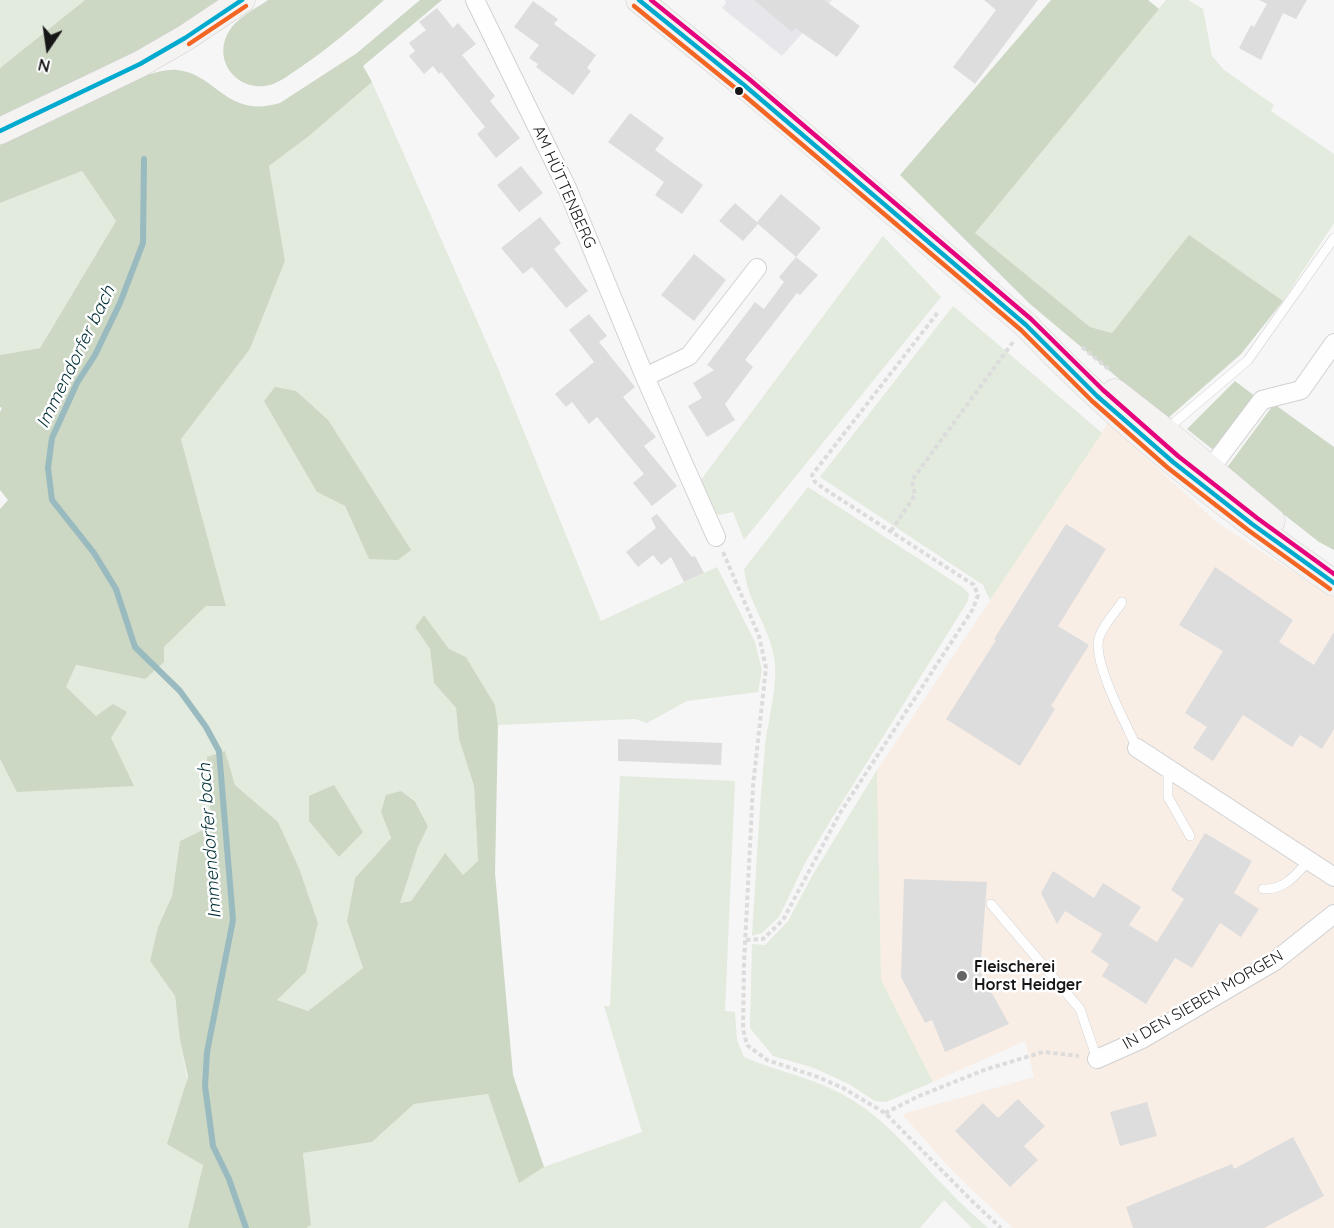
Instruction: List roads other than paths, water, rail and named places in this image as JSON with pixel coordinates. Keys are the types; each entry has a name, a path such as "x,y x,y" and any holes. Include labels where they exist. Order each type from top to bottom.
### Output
{"main road":[{"path":"0,131 148,60 242,0"},
{"path":"639,0 744,84 1026,325 1051,352 1131,426 1334,567"},
{"path":"1026,325 1060,347 1165,431 1204,476 1334,583"}],"street":[{"name":"AM HÜTTENBERG","path":"475,0 567,188 645,377 716,537"},
{"path":"645,377 689,356 757,268"},
{"path":"1204,476 1262,400 1301,390 1334,343"},
{"path":"1137,748 1334,877"},
{"name":"IN DEN SIEBEN MORGEN","path":"1097,1059 1142,1039 1275,961 1334,914"}],"lane":[{"path":"1165,431 1248,360 1334,238"},
{"path":"1122,602 1102,631 1098,656 1137,748"},
{"path":"1168,769 1168,798 1190,836"},
{"path":"1263,889 1273,889 1288,882 1308,861"},
{"path":"991,904 1080,1009 1097,1059"}],"waterway":[{"name":"Immendorfer bach","path":"144,159 143,243 120,303 95,355 77,383 52,438 48,468 52,500 94,553 116,589 135,647 180,691 206,727 219,751 233,920 207,1052 205,1086 213,1146 229,1179 246,1228"}],"place":[{"name":"Fleischerei Horst Heidger","path":"962,976"}]}
